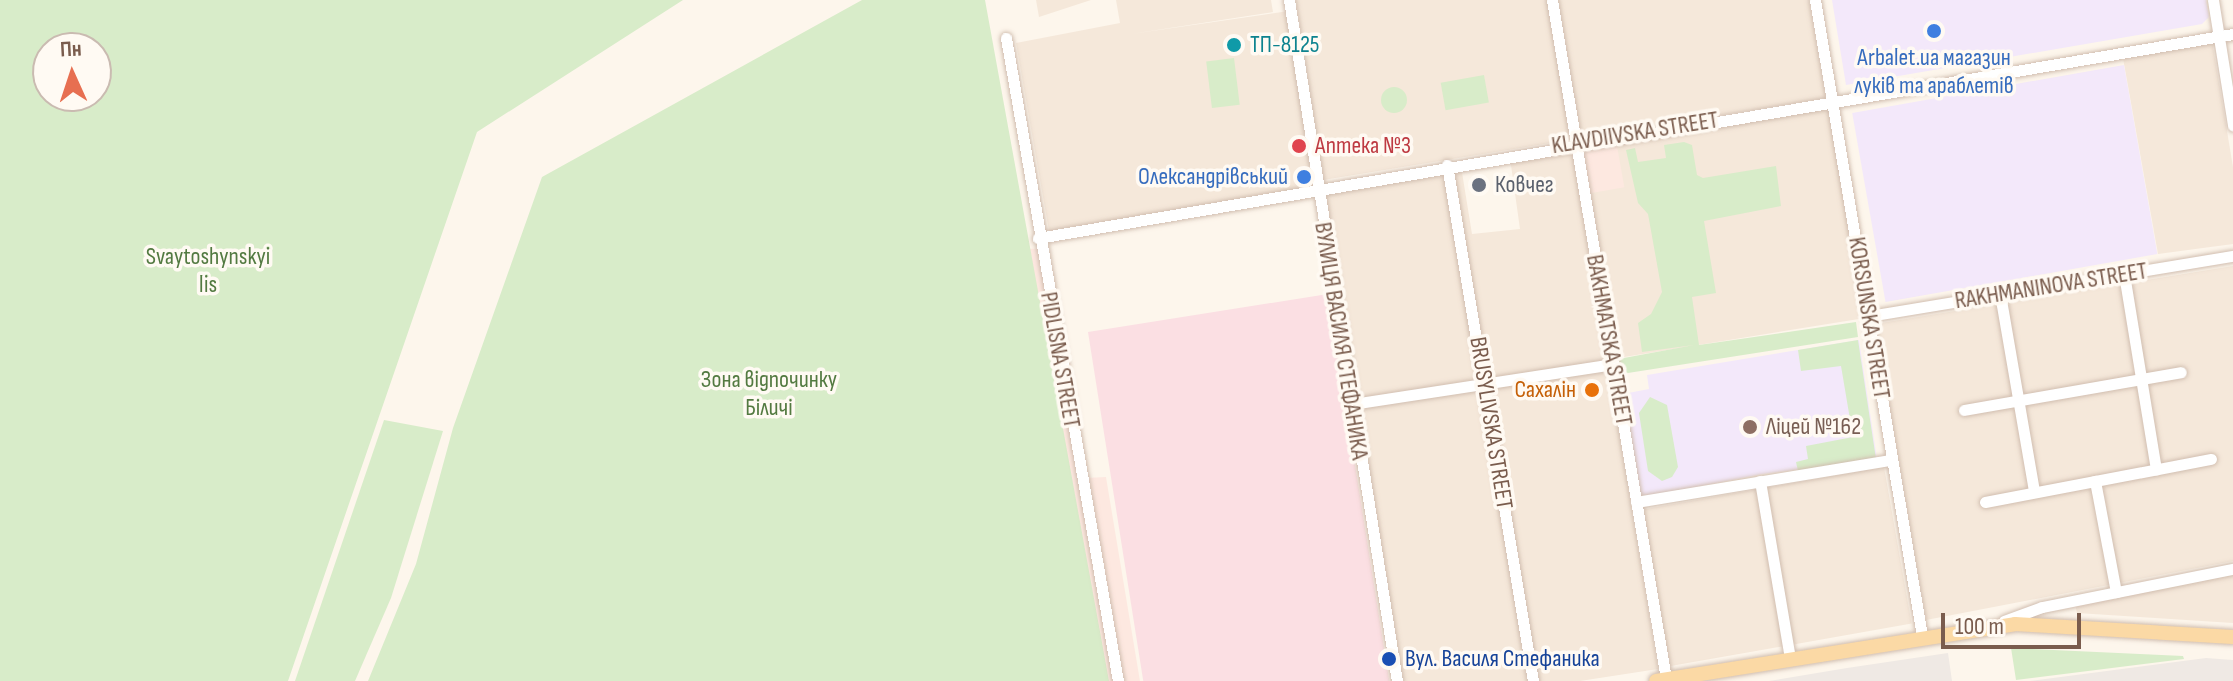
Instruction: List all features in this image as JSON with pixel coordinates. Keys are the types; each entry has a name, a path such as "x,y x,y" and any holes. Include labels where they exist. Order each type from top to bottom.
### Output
{"main road":[{"path":"1661,680 1992,626 2039,623 2233,637"}],"street":[{"name":"ВУЛИЦЯ ВАСИЛЯ СТЕФАНИКА","path":"1289,0 1316,189 1397,681"},
{"name":"BAKHMATSKA STREET","path":"1552,0 1636,502 1661,680"},
{"name":"KORSUNSKA STREET","path":"1815,0 1922,636"},
{"path":"2213,0 2233,125"},
{"name":"KLAVDIIVSKA STREET","path":"1038,238 1447,165 2233,34"},
{"name":"PIDLISNA STREET","path":"1006,38 1038,238 1118,681"},
{"name":"BRUSYLIVSKA STREET","path":"1447,165 1533,681"},
{"name":"RAKHMANINOVA STREET","path":"1869,316 2233,256"},
{"path":"2124,274 2156,469"},
{"path":"2000,294 2034,491"},
{"path":"1352,404 1613,364"},
{"path":"1964,410 2181,372"},
{"path":"1985,502 2211,459"},
{"path":"1636,502 1891,460"},
{"path":"1760,481 1790,658"},
{"path":"2095,481 2116,592"},
{"path":"1992,626 2042,607 2233,569"}],"shaded area":[{"path":"1036,0 1091,0 1039,17"},
{"path":"1116,0 1271,0 1273,12 1131,34 1289,11 1317,187 1049,231 1016,43 1120,23"},
{"path":"1296,0 1809,0 1826,98 1323,180"},
{"path":"1832,0 2206,0 2209,17 2202,24 1846,85"},
{"path":"2212,41 2233,167 2233,244 2158,254 2123,58"},
{"path":"2124,65 2157,254 1886,302 1852,113"},
{"path":"1828,106 1865,318 1612,359 1587,194 1616,140"},
{"path":"1616,140 1624,187 1589,194 1581,146"},
{"path":"1572,148 1658,669 1580,681 1403,681 1322,191 1461,166 1472,234 1520,229 1510,158"},
{"path":"1046,248 1086,478 1106,477 1140,681 1103,681 1028,249"},
{"path":"2233,266 2233,561 1926,620 1875,324"},
{"path":"1328,294 1389,681 1143,681 1088,332"},
{"name":"Ліцей №162","path":"1859,340 1877,459 1762,474 1641,498 1623,394 1649,389 1647,375"},
{"path":"1884,467 1912,624 1666,667 1639,510"},
{"path":"2233,575 2233,623 2077,613 2075,604"},
{"path":"1948,653 1952,681 1769,681 1847,668"},
{"path":"2206,658 2233,660 2233,681 2030,681"}],"green space":[{"name":"Svaytoshynskyi lis","path":"0,0 683,0 477,132 288,681 0,681"},
{"name":"Зона відпочинку Біличі","path":"862,0 985,0 1109,681 368,681 416,564 453,428 542,177"},
{"path":"1234,58 1240,105 1212,108 1206,61"},
{"path":"1484,75 1489,103 1446,110 1441,83"},
{"path":"1394,87 1403,91 1407,100 1403,109 1394,113 1385,109 1381,100 1385,91"},
{"path":"1684,142 1692,145 1697,175 1703,178 1776,166 1781,206 1704,221 1716,293 1692,297 1699,345 1856,322 1858,337 1615,375 1613,360 1694,345 1642,352 1638,323 1651,314 1662,292 1648,214 1638,203 1626,150 1635,148 1638,162 1666,158 1664,145"},
{"path":"1858,340 1876,459 1798,471 1796,462 1808,459 1806,446 1853,437 1841,366 1801,371 1798,350"},
{"path":"1650,397 1667,405 1678,467 1672,477 1662,481 1648,471 1639,413"},
{"path":"384,420 443,431 391,598 355,681 295,681"},
{"path":"2011,648 2183,656 2184,659 2016,680"}],"place":[{"name":"Arbalet.ua магазин луків та араблетів","path":"1934,31"},
{"name":"ТП-8125","path":"1234,45"},
{"name":"Аптека №3","path":"1299,146"},
{"name":"Олександрівський","path":"1304,177"},
{"name":"Ковчег","path":"1479,185"},
{"name":"Сахалін","path":"1592,390"},
{"name":"Ліцей №162","path":"1750,427"},
{"name":"Вул. Василя Стефаника","path":"1389,659"}]}
